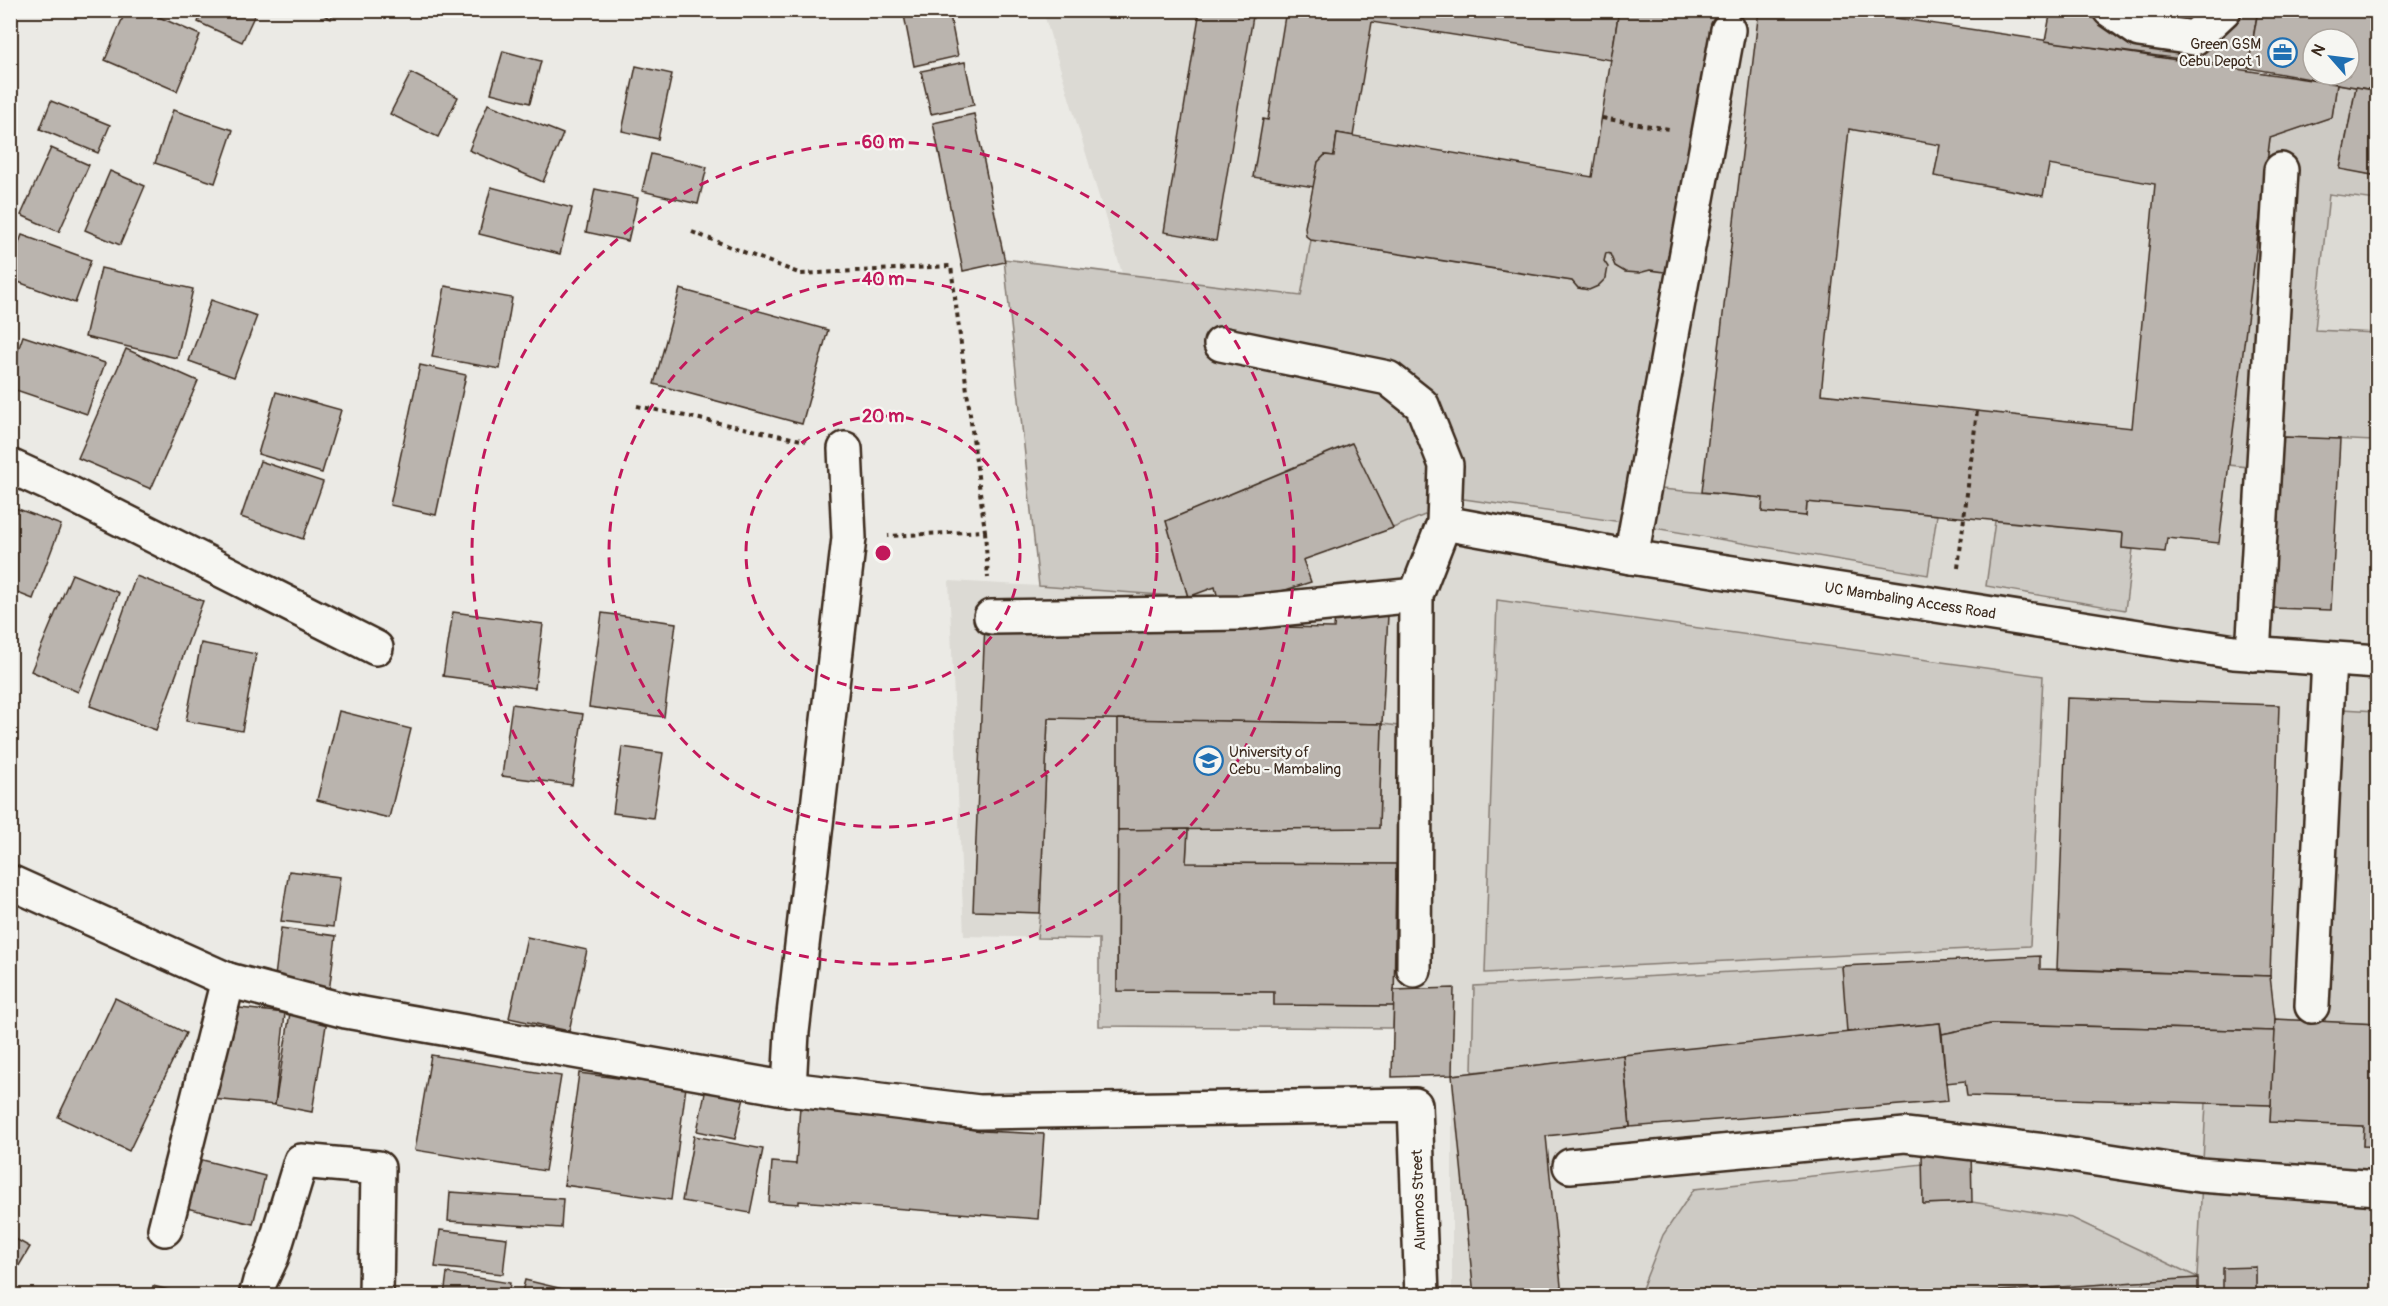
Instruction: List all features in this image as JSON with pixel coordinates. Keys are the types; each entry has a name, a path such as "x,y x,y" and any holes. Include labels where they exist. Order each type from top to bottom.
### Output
{"street":[{"path":"2110,10 2139,30 2194,38 2224,10"},
{"path":"1631,557 1728,30"},
{"path":"2253,654 2281,170"},
{"path":"1221,344 1388,378 1422,405 1446,465 1444,524 1416,595 1414,970"},
{"path":"10,882 228,980 346,1011 789,1089 792,1032 849,538 845,449"},
{"path":"10,466 69,493 376,648"},
{"name":"UC Mambaling Access Road","path":"1444,524 1631,557 2253,654 2378,662"},
{"path":"991,617 1240,613 1416,595"},
{"path":"2312,1006 2329,659"},
{"path":"165,1229 228,980"},
{"name":"Alumnos Street","path":"789,1089 979,1112 1416,1106 1422,1296"},
{"path":"1570,1166 1905,1135 2045,1150 2200,1174 2378,1188"},
{"path":"256,1296 260,1281 272,1256 301,1161 378,1167 376,1296"}],"path":[{"path":"1602,118 1708,134"},
{"path":"692,231 801,274 951,266 985,531 849,538"},
{"path":"637,406 845,449"},
{"path":"1953,608 1977,411"}],"shaded area":[{"path":"1043,11 1841,11 2301,83 2301,87 2326,87 2377,95 2377,1295 1452,1295 1452,1075 1392,1077 1393,1028 1099,1026 1098,939 964,936 949,581 1039,586 1004,259 1122,273"},
{"path":"2337,87 2356,87 2340,168 2377,176 2377,200 2329,194 2315,330 2377,333 2378,406 2374,441 2283,437 2281,470 2228,465 2270,138 2332,117"},
{"path":"1311,240 1572,281 1578,288 1583,289 1594,287 1606,278 1604,261 1606,253 1610,254 1615,266 1627,271 1654,270 1671,273 1628,523 1464,499 1393,528 1351,443 1166,521 1188,597 1039,586 1004,259 1301,296"},
{"path":"1661,489 1763,498 1762,512 1806,516 1807,502 1937,515 1928,575 1654,528"},
{"path":"1995,521 2123,533 2122,548 2133,549 2125,610 1986,586"},
{"path":"1497,600 2043,676 2030,946 1485,973"},
{"path":"2342,709 2377,711 2377,1024 2325,1022"},
{"path":"1048,718 1118,719 1117,991 1274,992 1274,1005 1394,1006 1393,1028 1099,1026 1099,939 1037,938"},
{"path":"1382,724 1398,726 1396,864 1186,863 1188,829 1379,828"},
{"path":"1842,966 1851,1032 1472,1072 1474,986"},
{"path":"2206,1103 2271,1105 2270,1122 2364,1126 2363,1146 2377,1147 2377,1295 2256,1295 2256,1267 2223,1296 2198,1295 2197,1278 1935,1296 1639,1296 1663,1235 1694,1189 1923,1164 1923,1204 1972,1202 2072,1218 2197,1277"}],"building":[{"path":"126,10 143,10 200,35 177,91 105,60"},
{"path":"203,10 257,10 242,42 198,22"},
{"path":"314,10 335,10 331,19"},
{"path":"903,10 949,10 958,56 914,66"},
{"path":"1200,10 1254,10 1216,241 1164,232"},
{"path":"1286,10 1619,10 1611,60 1372,22 1353,136 1337,133 1334,156 1325,155 1318,162 1314,187 1253,177 1263,119 1268,120"},
{"path":"1619,10 1719,10 1671,273 1650,270 1639,273 1625,272 1615,266 1610,254 1606,253 1604,261 1608,267 1606,278 1598,286 1589,290 1578,288 1572,281 1311,240 1306,236 1305,227 1318,162 1325,155 1334,156 1337,133 1592,177"},
{"path":"1759,10 1842,10 2301,79 2301,87 2337,87 2332,117 2270,138 2219,543 2167,538 2165,552 2122,548 2123,533 1807,502 1806,516 1762,512 1763,498 1702,492","holes":["1849,129 1940,145 1934,176 2043,196 2049,165 2155,184 2132,428 1821,394"]},
{"path":"2051,10 2258,10 2248,68 2045,41"},
{"name":"Green GSM Cebu Depot 1","path":"2258,10 2378,10 2378,91 2355,87 2361,87 2361,27 2301,27 2301,77 2248,68"},
{"path":"503,51 541,61 530,103 491,93"},
{"path":"965,62 974,105 931,114 921,71"},
{"path":"636,66 672,74 658,139 622,131"},
{"path":"411,73 458,97 438,137 390,114"},
{"path":"2356,87 2378,91 2378,176 2340,169"},
{"path":"51,101 110,125 98,153 40,129"},
{"path":"488,104 563,134 543,182 469,150"},
{"path":"173,110 233,130 215,183 155,163"},
{"path":"974,114 1005,262 963,271 933,123"},
{"path":"51,148 89,165 59,232 21,215"},
{"path":"651,154 707,167 698,204 642,191"},
{"path":"110,171 145,186 120,245 85,230"},
{"path":"491,187 572,208 560,254 479,234"},
{"path":"595,189 638,198 628,241 586,232"},
{"path":"22,235 91,260 75,303 10,279 10,266"},
{"path":"101,268 193,289 177,358 85,337"},
{"path":"445,286 512,298 500,369 432,357"},
{"path":"680,289 828,330 802,424 654,384"},
{"path":"211,300 257,316 234,377 189,361"},
{"path":"23,336 105,363 87,414 10,388 10,373"},
{"path":"126,349 198,381 151,489 78,458"},
{"path":"420,365 466,375 436,515 390,505"},
{"path":"276,392 341,410 322,473 258,454"},
{"path":"2283,437 2340,439 2331,610 2272,608"},
{"path":"1352,443 1393,528 1303,560 1311,582 1221,610 1215,587 1188,597 1166,521"},
{"path":"260,461 323,482 303,539 241,517"},
{"path":"10,506 61,525 33,599 10,590"},
{"path":"72,574 119,593 78,692 31,671"},
{"path":"136,576 203,601 156,730 90,706"},
{"path":"453,612 543,624 535,688 443,676"},
{"path":"602,613 676,623 664,717 589,707"},
{"path":"1335,614 1388,615 1382,724 1048,718 1040,913 973,911 985,622 1334,628"},
{"path":"201,643 256,654 242,731 186,721"},
{"path":"2067,698 2279,705 2270,976 2057,969"},
{"path":"512,704 583,714 572,785 502,776"},
{"path":"339,711 411,729 389,818 317,800"},
{"path":"1118,719 1382,724 1379,828 1118,830"},
{"path":"622,747 663,753 653,818 613,813"},
{"path":"1188,829 1186,863 1396,864 1394,1006 1274,1005 1274,992 1117,991 1118,830"},
{"path":"289,871 340,877 333,927 281,921"},
{"path":"281,928 336,936 329,992 274,985"},
{"path":"527,937 587,950 569,1031 509,1018"},
{"path":"2040,956 2040,969 2270,976 2275,1031 1991,1024 1942,1034 1940,1023 1847,1032 1842,966"},
{"path":"1454,988 1452,1075 1392,1077 1394,990"},
{"path":"115,998 186,1033 129,1151 58,1117"},
{"path":"221,1006 285,1013 275,1105 212,1099"},
{"path":"290,1013 327,1019 312,1112 275,1105"},
{"path":"2275,1019 2378,1024 2378,1147 2363,1146 2364,1126 2270,1122"},
{"path":"1940,1023 1948,1101 1630,1127 1623,1055"},
{"path":"1991,1024 2275,1031 2271,1105 1967,1096 1965,1081 1946,1083 1942,1034"},
{"path":"431,1055 561,1076 545,1171 415,1150"},
{"path":"1623,1055 1630,1127 1546,1136 1562,1296 1474,1296 1452,1075"},
{"path":"579,1073 686,1087 671,1200 564,1185"},
{"path":"706,1088 744,1097 735,1139 697,1131"},
{"path":"800,1106 982,1131 1044,1134 1038,1219 799,1201 799,1204 769,1202 772,1162 796,1164"},
{"path":"694,1136 763,1149 750,1213 682,1201"},
{"path":"1971,1150 1972,1202 1923,1204 1922,1154"},
{"path":"191,1157 265,1176 253,1224 178,1206"},
{"path":"450,1192 563,1199 561,1228 448,1221"},
{"path":"440,1230 507,1238 503,1274 435,1267"},
{"path":"10,1236 30,1247 10,1281"},
{"path":"2256,1267 2256,1296 2223,1296 2223,1268"},
{"path":"447,1273 510,1283 508,1296 444,1296"},
{"path":"2198,1278 2198,1296 1935,1295"},
{"path":"525,1280 563,1289 561,1296 521,1296"},
{"path":"153,1286 192,1296 150,1296"}],"place":[{"name":"Green GSM Cebu Depot 1","path":"2282,53"},
{"name":"University of Cebu - Mambaling","path":"1208,761"}]}
